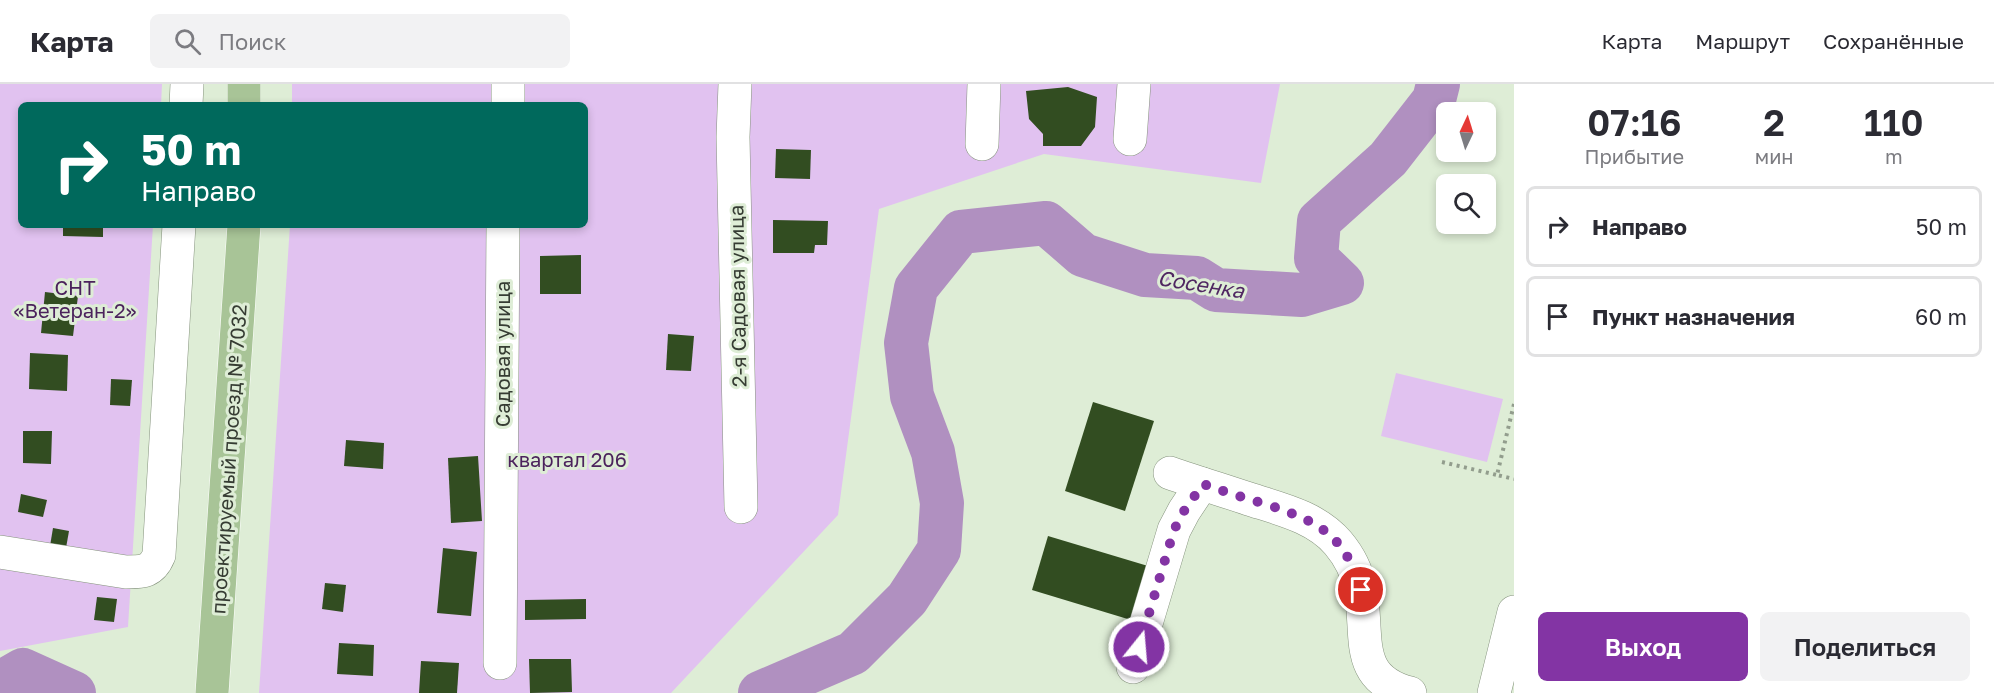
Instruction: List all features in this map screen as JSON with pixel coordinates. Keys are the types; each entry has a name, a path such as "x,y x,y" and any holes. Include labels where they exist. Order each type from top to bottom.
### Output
{"main road":[{"path":"244,84 244,102"},
{"name":"проектируемый проезд № 7032","path":"212,692 244,228"}],"street":[{"path":"186,102 187,84"},
{"path":"508,84 508,102"},
{"name":"2-я Садовая улица","path":"735,84 734,149 741,507"},
{"path":"982,144 984,84"},
{"path":"1130,139 1134,84"},
{"path":"0,552 126,572 147,570 156,564 159,555 179,228"},
{"name":"Садовая улица","path":"500,663 503,228"},
{"path":"1170,473 1310,520 1326,531 1338,543 1356,573 1361,590 1366,653 1374,672 1388,686 1410,693"},
{"path":"1133,667 1174,530 1203,484"},
{"path":"1494,693 1514,612"}],"path":[{"path":"1497,475 1514,404"},
{"path":"1442,462 1514,479"}],"green space":[{"name":"СНТ «Ветеран-2»","path":"0,84 162,84 161,102 18,102 18,228 153,228 128,627 0,651"},
{"name":"квартал 206","path":"292,84 1280,84 1261,183 1044,154 879,209 838,515 671,693 259,693 290,228 588,228 588,102 292,102"},
{"path":"1396,373 1503,399 1487,462 1381,436"}],"building":[{"path":"1068,87 1097,97 1095,127 1081,146 1043,146 1043,134 1029,119 1026,91"},
{"path":"776,149 811,150 810,179 775,178"},
{"path":"773,220 828,221 827,245 815,245 814,253 773,253"},
{"path":"63,228 103,228 103,237 63,236"},
{"path":"581,255 581,294 540,294 540,256"},
{"path":"45,292 78,296 73,336 41,333"},
{"path":"668,334 694,336 691,371 666,370"},
{"path":"30,353 68,355 67,391 29,389"},
{"path":"111,379 132,380 130,406 110,405"},
{"path":"1093,402 1154,421 1125,511 1065,491"},
{"path":"23,431 52,431 51,464 23,463"},
{"path":"346,440 384,443 383,469 344,466"},
{"path":"478,456 482,521 451,523 448,458"},
{"path":"21,494 47,500 43,517 18,512"},
{"path":"53,528 69,531 66,548 50,546"},
{"path":"1048,536 1148,566 1131,620 1032,590"},
{"path":"443,548 477,552 471,616 437,613"},
{"path":"325,583 346,585 343,612 322,609"},
{"path":"97,597 117,599 114,622 94,620"},
{"path":"586,599 586,619 525,620 525,600"},
{"path":"339,643 374,645 373,676 337,674"},
{"path":"529,659 571,659 572,692 530,693"},
{"path":"421,661 459,663 457,693 419,693"}],"waterway":[{"name":"Сосенка","path":"760,693 853,653 907,599 939,550 942,503 933,452 912,396 906,343 916,288 961,232 1046,223 1083,255 1145,275 1197,278 1216,290 1302,295 1342,283 1316,258 1319,221 1388,159 1434,100 1438,84"},
{"name":"Сосенка","path":"0,683 23,670 74,693"}],"route":[{"path":"1139,647 1174,530 1203,484 1310,520 1338,543 1356,573 1361,590"}]}
